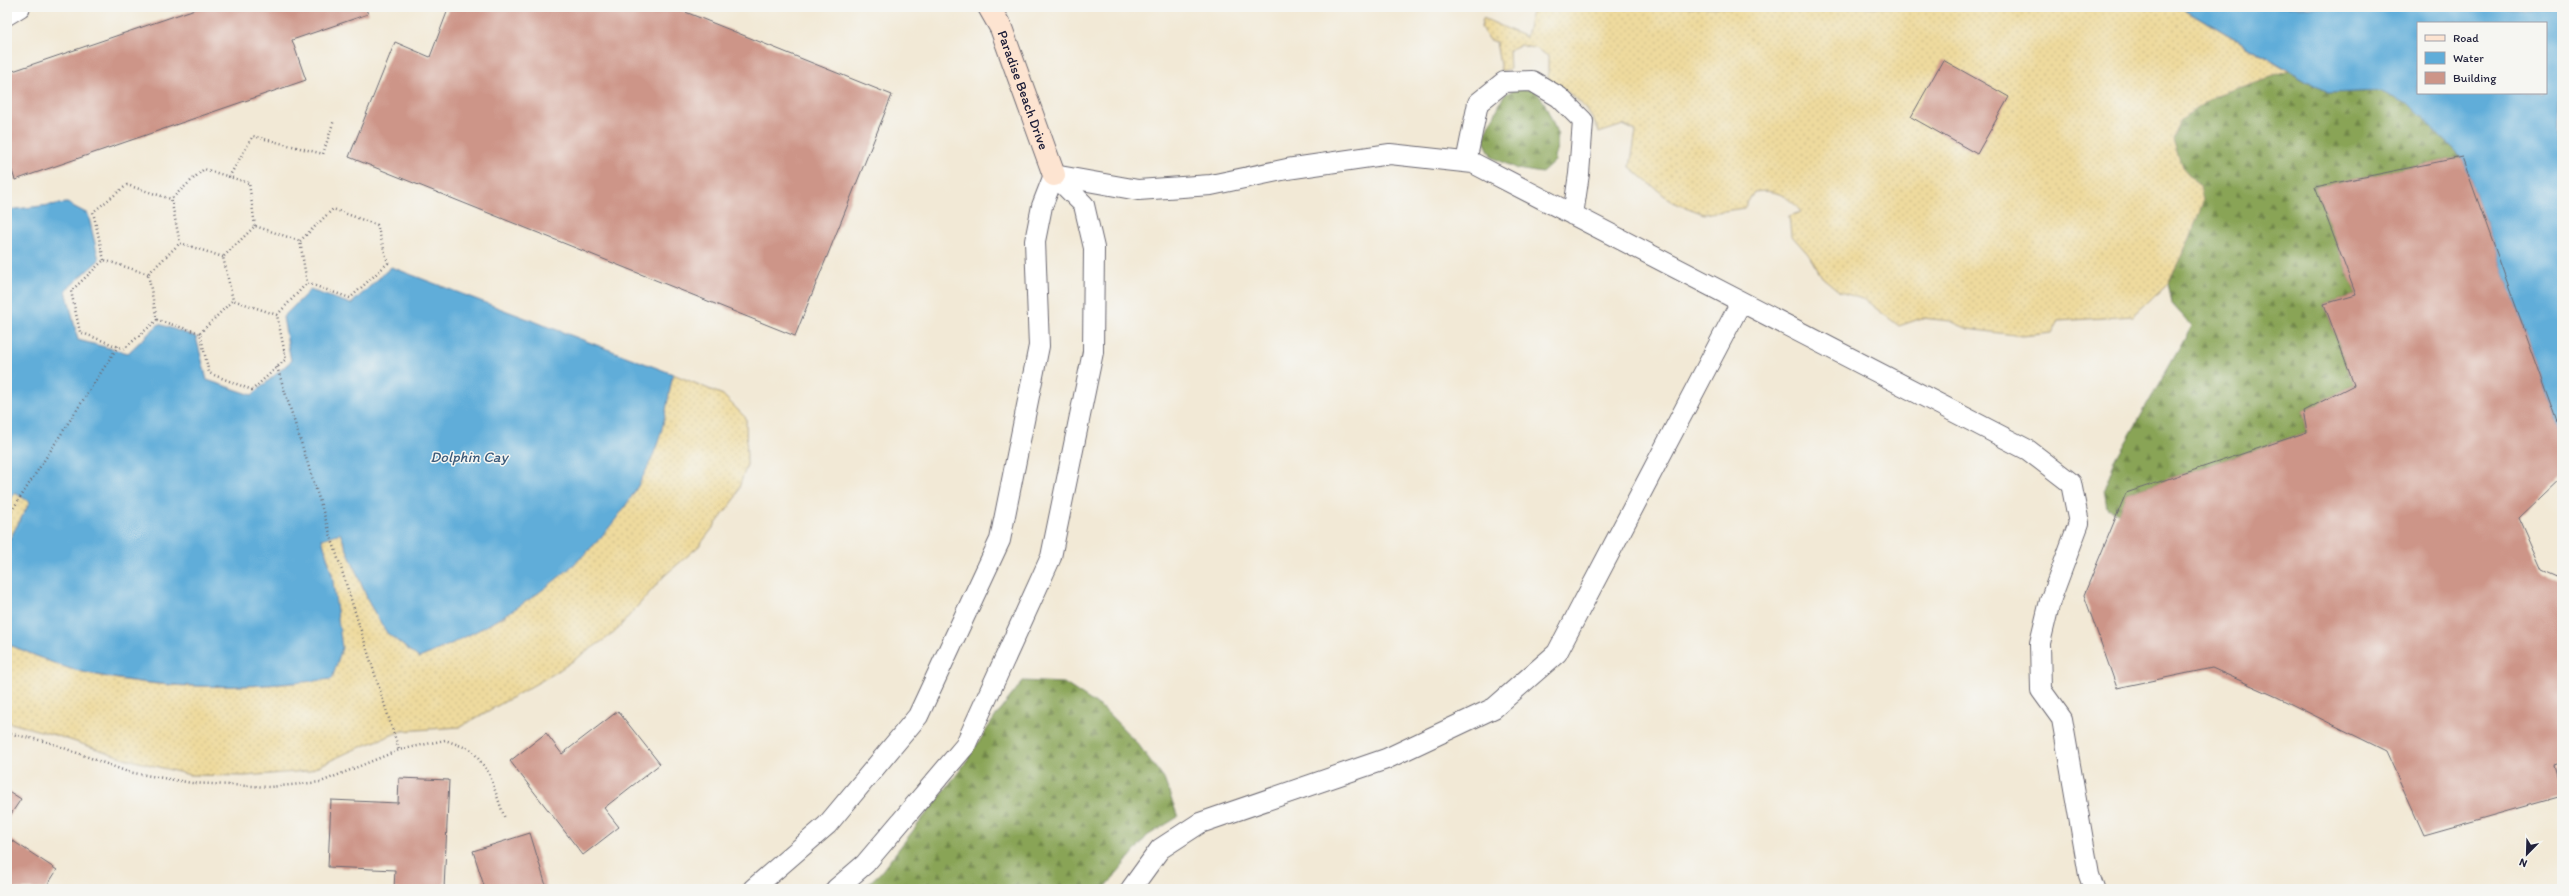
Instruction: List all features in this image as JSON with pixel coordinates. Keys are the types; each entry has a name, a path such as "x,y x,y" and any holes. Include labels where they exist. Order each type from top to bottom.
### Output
{"street":[{"name":"Paradise Beach Drive","path":"989,7 1000,28 1054,175"}],"lane":[{"path":"7,16 20,7"},
{"path":"1466,162 1478,103 1504,82 1532,81 1559,97 1583,121 1579,174 1573,215"},
{"path":"1054,175 1138,190 1211,185 1288,169 1390,154 1473,163 2028,450 2071,483 2079,523 2050,601 2040,643 2041,690 2062,719 2088,875 2094,889"},
{"path":"753,889 827,825 918,716 1000,540 1039,346 1035,241 1042,206 1054,175"},
{"path":"836,889 865,864 964,746 1051,557 1093,345 1092,241 1084,205 1054,175"},
{"path":"1130,889 1160,849 1200,823 1393,756 1494,708 1557,653 1741,302"}],"path":[{"path":"229,177 253,136 323,154 334,120"},
{"path":"171,199 204,169 229,177 248,184 255,226"},
{"path":"104,260 93,212 127,185 171,199"},
{"path":"171,199 180,243"},
{"path":"300,241 333,209 377,225 388,263 350,298 307,283"},
{"path":"255,226 300,241"},
{"path":"223,257 255,226"},
{"path":"300,241 307,283"},
{"path":"180,243 223,257"},
{"path":"148,274 180,243"},
{"path":"223,257 233,300"},
{"path":"104,260 148,274"},
{"path":"104,260 71,291 80,332 124,349 157,320"},
{"path":"148,274 157,320"},
{"path":"277,315 307,283"},
{"path":"233,300 277,315"},
{"path":"200,332 233,300"},
{"path":"200,332 209,373 252,390 286,359 277,315"},
{"path":"157,320 200,332"},
{"path":"7,518 118,346"},
{"path":"277,367 399,750"},
{"path":"7,733 48,742 128,772 192,783 270,787 321,782 399,750 446,740 472,750 489,773 505,819"}],"green space":[{"path":"2289,71 2328,93 2382,91 2407,103 2462,157 2315,187 2356,295 2324,304 2354,385 2303,411 2307,432 2126,493 2118,513 2107,508 2104,489 2114,463 2192,326 2172,304 2168,283 2190,238 2200,187 2182,167 2173,140 2181,119 2216,95"},
{"path":"1517,88 1535,90 1544,102 1558,135 1555,161 1542,173 1517,169 1492,157 1483,139 1504,95"},
{"path":"1023,681 1064,683 1105,710 1138,744 1164,779 1178,817 1147,836 1104,889 862,889 880,873 961,769 997,714"}],"sand":[{"path":"1533,7 2181,7 2289,71 2216,95 2181,119 2173,140 2182,167 2200,187 2203,201 2190,238 2168,283 2133,316 2059,321 2052,333 2022,336 1968,329 1950,321 1922,318 1899,326 1865,300 1840,292 1822,277 1808,254 1791,235 1789,216 1801,212 1786,197 1769,191 1754,192 1744,208 1704,214 1672,202 1630,167 1636,131 1623,125 1599,133 1595,123 1585,108 1572,96 1548,79 1548,56 1537,49 1520,45 1509,50 1510,69 1501,71 1496,42 1488,39 1481,27 1483,18 1526,37"},
{"path":"673,374 723,395 746,418 747,465 735,499 699,546 664,576 614,633 555,673 460,727 402,731 353,750 308,771 245,776 190,775 127,759 55,735 7,722 7,644 75,670 130,681 212,687 296,683 332,574 322,539 340,533 370,605 387,633 419,658 449,645 504,617 632,496 657,445"},
{"path":"15,492 30,502 7,544 7,503"}],"water":[{"path":"2181,7 2562,7 2562,434 2462,157 2407,103 2382,91 2328,93"},
{"name":"Dolphin Cay","path":"67,203 88,214 99,260 66,290 78,340 128,353 159,324 196,337 207,380 252,395 291,361 283,317 310,290 351,304 391,267 673,374 660,437 640,483 617,517 591,548 560,576 528,601 492,622 419,658 387,633 370,605 340,533 322,539 332,574 342,648 332,679 268,685 235,686 171,685 139,682 75,670 58,665 7,644 7,544 30,502 15,493 7,503 7,210"}],"building":[{"path":"201,7 365,7 368,14 292,40 306,80 15,180 7,156 7,73"},
{"path":"449,7 673,7 892,95 795,336 349,157 395,42 430,57"},
{"path":"1943,60 2009,97 1977,154 1911,117"},
{"path":"2462,157 2562,434 2562,477 2519,518 2542,570 2562,579 2562,762 2553,765 2562,796 2424,835 2386,751 2277,697 2212,668 2117,688 2084,595 2126,493 2307,432 2303,411 2354,385 2324,304 2356,295 2315,187"},
{"path":"618,711 660,764 604,808 619,827 583,855 510,761 546,733 562,754"},
{"path":"399,778 449,780 444,889 394,889 395,870 328,867 331,800 398,803"},
{"path":"7,790 21,799 7,820"},
{"path":"530,833 547,889 485,889 473,851"},
{"path":"7,837 57,870 45,889 7,889"}]}
